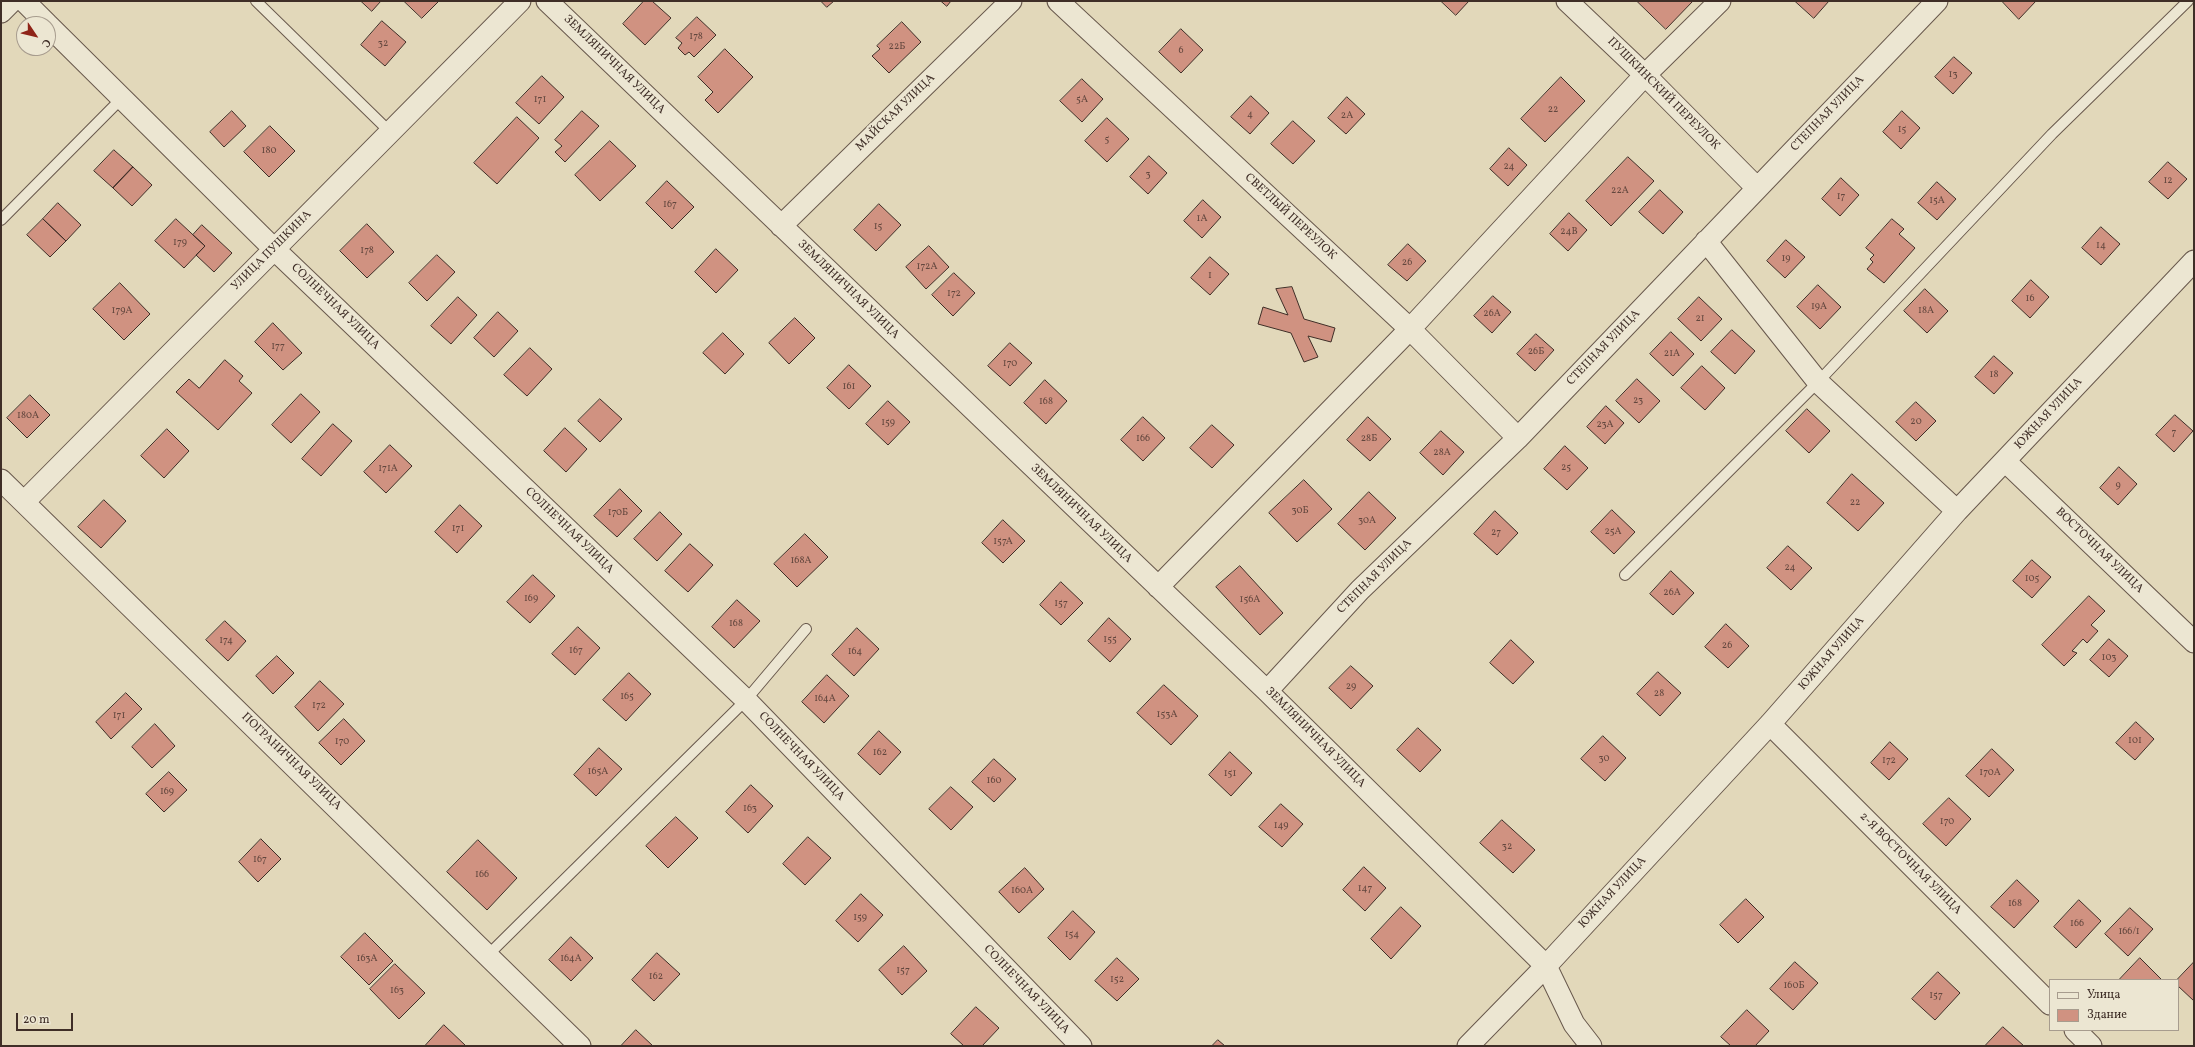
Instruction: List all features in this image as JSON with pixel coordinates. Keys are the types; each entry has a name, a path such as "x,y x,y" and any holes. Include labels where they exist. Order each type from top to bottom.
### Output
{"street":[{"path":"1,12 12,1"},
{"name":"СОЛНЕЧНАЯ УЛИЦА","path":"24,1 40,16"},
{"name":"УЛИЦА ПУШКИНА","path":"24,502 520,1"},
{"name":"ЗЕМЛЯНИЧНАЯ УЛИЦА","path":"547,1 1267,691 1546,966 1574,1024 1591,1046"},
{"name":"МАЙСКАЯ УЛИЦА","path":"781,226 1011,1"},
{"name":"СВЕТЛЫЙ ПЕРЕУЛОК","path":"1058,1 1410,329 1518,438"},
{"name":"ПУШКИНСКИЙ ПЕРЕУЛОК","path":"1567,1 1646,75 1757,188"},
{"path":"1158,587 1410,329 1646,75 1720,1"},
{"name":"СТЕПНАЯ УЛИЦА","path":"1267,691 1360,590 1518,438 1937,1"},
{"name":"СОЛНЕЧНАЯ УЛИЦА","path":"56,32 274,249 746,700 1080,1046"},
{"path":"1706,241 1818,382 1957,511"},
{"name":"ЮЖНАЯ УЛИЦА","path":"1468,1046 1546,966 1770,724 1957,511 2194,261"},
{"name":"ВОСТОЧНАЯ УЛИЦА","path":"2005,461 2194,642"},
{"name":"ПОГРАНИЧНАЯ УЛИЦА","path":"1,480 580,1046"},
{"name":"2-Я ВОСТОЧНАЯ УЛИЦА","path":"1770,724 2049,1003"},
{"path":"2076,1031 2091,1046"}],"lane":[{"path":"256,1 390,132"},
{"path":"1625,575 1818,382 2052,134 2188,1"},
{"path":"1,220 122,98"},
{"path":"488,955 746,700 806,629"}],"building":[{"path":"361,1 381,1 372,11"},
{"path":"404,1 439,1 422,18"},
{"path":"644,1 652,1 671,18 645,45 623,24"},
{"path":"821,1 834,1 827,7"},
{"path":"941,1 951,1 947,6"},
{"path":"1441,1 1469,1 1456,15"},
{"path":"1637,1 1693,1 1666,29"},
{"path":"1795,1 1829,1 1814,18"},
{"path":"2002,1 2036,1 2019,19"},
{"path":"697,17 716,35 694,57 689,52 685,55 678,48 682,43 676,38"},
{"path":"382,21 406,42 385,66 361,45"},
{"path":"902,22 921,42 889,73 872,56 880,49 877,46"},
{"path":"1181,29 1203,50 1181,73 1159,52"},
{"path":"725,49 753,77 718,113 705,100 713,92 698,77"},
{"path":"1954,57 1972,73 1953,94 1935,77"},
{"path":"542,76 564,97 539,124 516,103"},
{"path":"1561,77 1585,101 1545,142 1521,119"},
{"path":"1082,79 1103,99 1082,122 1060,101"},
{"path":"1251,96 1269,113 1250,134 1231,117"},
{"path":"1347,97 1365,114 1346,134 1328,118"},
{"path":"232,111 246,126 224,147 210,132"},
{"path":"582,111 599,126 565,162 555,152 562,146 555,140"},
{"path":"1902,111 1920,128 1901,149 1883,132"},
{"path":"517,117 539,138 497,184 474,163"},
{"path":"1107,118 1129,139 1107,162 1085,141"},
{"path":"1293,121 1315,141 1293,164 1271,144"},
{"path":"270,126 295,151 269,177 244,152"},
{"path":"610,141 636,166 600,201 575,175"},
{"path":"1509,148 1527,165 1508,186 1490,169"},
{"path":"114,150 133,167 113,188 94,171"},
{"path":"1149,156 1167,173 1148,194 1130,177"},
{"path":"1628,157 1654,181 1611,226 1586,201"},
{"path":"2168,162 2187,179 2168,199 2149,182"},
{"path":"133,167 152,185 132,206 113,188"},
{"path":"1841,178 1859,195 1840,216 1822,199"},
{"path":"667,181 694,207 672,229 646,203"},
{"path":"1937,182 1956,199 1937,220 1918,203"},
{"path":"1660,190 1683,212 1663,234 1639,212"},
{"path":"1203,200 1221,217 1202,238 1184,221"},
{"path":"58,203 81,225 66,241 43,219"},
{"path":"879,204 901,225 876,251 854,230"},
{"path":"1569,213 1587,230 1568,251 1550,234"},
{"path":"43,219 66,241 50,257 27,235"},
{"path":"176,219 205,246 184,268 155,241"},
{"path":"1892,219 1904,229 1899,234 1915,248 1884,283 1867,269 1873,262 1870,259 1874,255 1866,248"},
{"path":"367,224 394,252 367,278 340,251"},
{"path":"202,225 232,253 214,272 196,255 205,246 193,235"},
{"path":"2101,227 2120,244 2101,265 2082,248"},
{"path":"1786,240 1805,257 1785,278 1767,261"},
{"path":"1408,244 1426,261 1407,281 1388,265"},
{"path":"929,246 949,267 926,289 906,267"},
{"path":"716,249 738,270 716,293 695,272"},
{"path":"437,255 455,272 427,301 409,283"},
{"path":"1210,257 1229,274 1210,295 1191,278"},
{"path":"954,273 975,293 953,316 932,295"},
{"path":"2031,280 2049,297 2030,318 2012,301"},
{"path":"120,283 150,314 124,340 93,309"},
{"path":"1818,285 1841,307 1820,329 1797,307"},
{"path":"1292,287 1304,319 1335,328 1331,342 1308,336 1318,357 1304,362 1291,333 1258,324 1263,307 1288,315 1276,289"},
{"path":"1925,289 1948,311 1927,333 1904,311"},
{"path":"1493,296 1511,312 1492,333 1474,316"},
{"path":"458,297 477,315 451,344 431,326"},
{"path":"1699,297 1722,319 1701,341 1678,319"},
{"path":"498,312 518,331 494,357 474,338"},
{"path":"795,318 815,338 789,364 769,343"},
{"path":"273,323 302,353 283,370 255,342"},
{"path":"1732,330 1755,351 1735,374 1711,352"},
{"path":"1671,332 1694,354 1673,376 1650,354"},
{"path":"723,333 744,354 725,374 703,353"},
{"path":"1536,334 1554,350 1535,371 1517,354"},
{"path":"1010,343 1032,363 1010,386 988,366"},
{"path":"530,348 552,369 527,396 504,375"},
{"path":"1994,356 2013,373 1994,394 1975,377"},
{"path":"225,360 243,376 239,381 252,393 218,430 176,392 189,379 199,388"},
{"path":"849,365 871,386 849,409 827,388"},
{"path":"1702,366 1725,388 1705,410 1681,388"},
{"path":"1637,379 1660,401 1639,423 1616,401"},
{"path":"1045,380 1067,401 1046,424 1024,403"},
{"path":"301,394 320,412 291,443 272,425"},
{"path":"30,395 50,415 27,438 7,418"},
{"path":"600,399 622,419 600,442 578,421"},
{"path":"888,401 910,422 888,445 866,424"},
{"path":"1916,402 1936,421 1916,441 1896,422"},
{"path":"1606,406 1624,423 1605,444 1587,427"},
{"path":"1807,409 1830,431 1809,453 1786,431"},
{"path":"2175,415 2193,431 2174,452 2156,435"},
{"path":"1143,417 1165,438 1143,461 1121,440"},
{"path":"1368,417 1391,439 1370,461 1347,440"},
{"path":"333,424 352,441 321,476 302,459"},
{"path":"1212,425 1234,445 1212,468 1190,448"},
{"path":"565,428 587,449 566,472 544,451"},
{"path":"167,429 189,451 164,478 141,456"},
{"path":"1441,431 1464,452 1443,475 1420,453"},
{"path":"390,445 412,466 386,493 364,472"},
{"path":"1565,446 1588,468 1567,490 1544,469"},
{"path":"2119,467 2137,484 2118,505 2100,488"},
{"path":"1852,474 1884,503 1858,531 1827,503"},
{"path":"1304,480 1332,509 1297,542 1269,513"},
{"path":"620,489 642,511 617,537 594,516"},
{"path":"1369,492 1396,518 1365,550 1338,524"},
{"path":"104,500 126,521 101,548 78,527"},
{"path":"460,505 482,526 457,553 435,532"},
{"path":"1612,510 1635,532 1614,554 1591,532"},
{"path":"1495,511 1518,533 1497,555 1474,534"},
{"path":"660,512 682,534 657,561 634,539"},
{"path":"1003,520 1025,541 1003,563 982,543"},
{"path":"805,534 828,557 797,587 774,564"},
{"path":"690,544 713,565 688,592 665,571"},
{"path":"1788,546 1812,568 1791,590 1767,568"},
{"path":"2032,560 2051,577 2032,598 2013,581"},
{"path":"1240,566 1283,613 1260,635 1216,587"},
{"path":"1671,571 1694,593 1673,615 1650,594"},
{"path":"533,575 555,596 530,623 507,602"},
{"path":"1061,582 1083,603 1061,625 1040,605"},
{"path":"2089,596 2105,611 2091,625 2098,631 2087,643 2083,639 2072,651 2077,653 2064,666 2042,645"},
{"path":"737,600 760,621 734,648 712,627"},
{"path":"1109,618 1131,639 1110,662 1088,641"},
{"path":"225,621 246,641 228,661 206,640"},
{"path":"1726,624 1749,646 1728,668 1705,647"},
{"path":"578,627 600,648 575,675 552,654"},
{"path":"857,628 879,649 854,676 832,655"},
{"path":"2109,639 2128,656 2109,677 2090,660"},
{"path":"1511,640 1534,662 1513,684 1490,663"},
{"path":"277,656 294,673 273,694 256,676"},
{"path":"1351,666 1373,686 1351,709 1329,688"},
{"path":"1658,672 1681,693 1660,716 1637,694"},
{"path":"629,673 651,694 626,721 603,700"},
{"path":"827,675 849,696 824,723 802,702"},
{"path":"320,681 344,704 318,731 295,707"},
{"path":"1164,685 1198,716 1171,745 1137,713"},
{"path":"126,693 142,709 111,739 96,722"},
{"path":"344,719 365,741 341,765 319,743"},
{"path":"2136,722 2154,739 2135,760 2116,743"},
{"path":"155,724 175,746 152,768 132,747"},
{"path":"1418,728 1441,750 1420,772 1397,750"},
{"path":"879,731 901,752 880,775 858,754"},
{"path":"1603,736 1626,758 1605,781 1581,759"},
{"path":"1890,742 1908,759 1889,780 1871,763"},
{"path":"599,748 622,769 596,796 574,775"},
{"path":"1992,749 2014,770 1989,797 1966,776"},
{"path":"1230,752 1252,773 1231,796 1209,775"},
{"path":"994,759 1016,779 994,802 972,782"},
{"path":"169,772 187,790 164,812 146,794"},
{"path":"751,785 773,806 748,833 726,812"},
{"path":"951,787 973,807 951,830 929,809"},
{"path":"1949,798 1971,819 1946,846 1923,824"},
{"path":"1281,804 1303,824 1282,847 1259,827"},
{"path":"676,817 698,838 668,868 646,846"},
{"path":"1502,820 1535,850 1513,873 1480,843"},
{"path":"808,837 831,858 805,885 783,864"},
{"path":"261,839 281,859 258,882 239,862"},
{"path":"478,840 517,878 487,910 447,872"},
{"path":"1364,867 1386,888 1365,911 1343,890"},
{"path":"1025,868 1044,889 1019,913 999,892"},
{"path":"2017,880 2039,901 2014,928 1991,907"},
{"path":"861,894 883,915 858,942 836,921"},
{"path":"1746,899 1764,917 1738,943 1720,925"},
{"path":"2079,900 2101,921 2076,948 2054,927"},
{"path":"1401,907 1421,926 1391,959 1371,939"},
{"path":"2130,908 2153,929 2128,956 2105,934"},
{"path":"1073,911 1095,932 1070,960 1048,938"},
{"path":"365,933 393,961 369,985 341,957"},
{"path":"571,937 593,958 571,981 549,960"},
{"path":"904,946 927,971 902,995 879,970"},
{"path":"657,953 680,974 654,1001 632,980"},
{"path":"1117,958 1139,979 1117,1001 1095,981"},
{"path":"2140,958 2161,979 2120,979"},
{"path":"1795,962 1818,983 1793,1010 1770,989"},
{"path":"2194,962 2194,1001 2179,987 2178,979"},
{"path":"395,964 425,993 399,1019 370,989"},
{"path":"1938,972 1960,993 1935,1020 1912,999"},
{"path":"976,1007 999,1028 982,1046 964,1046 951,1034"},
{"path":"1747,1010 1769,1031 1755,1046 1731,1046 1721,1037"},
{"path":"444,1025 466,1046 425,1046"},
{"path":"2003,1027 2024,1046 1985,1046"},
{"path":"636,1030 653,1046 621,1046"},
{"path":"1218,1040 1225,1046 1212,1046"}]}
